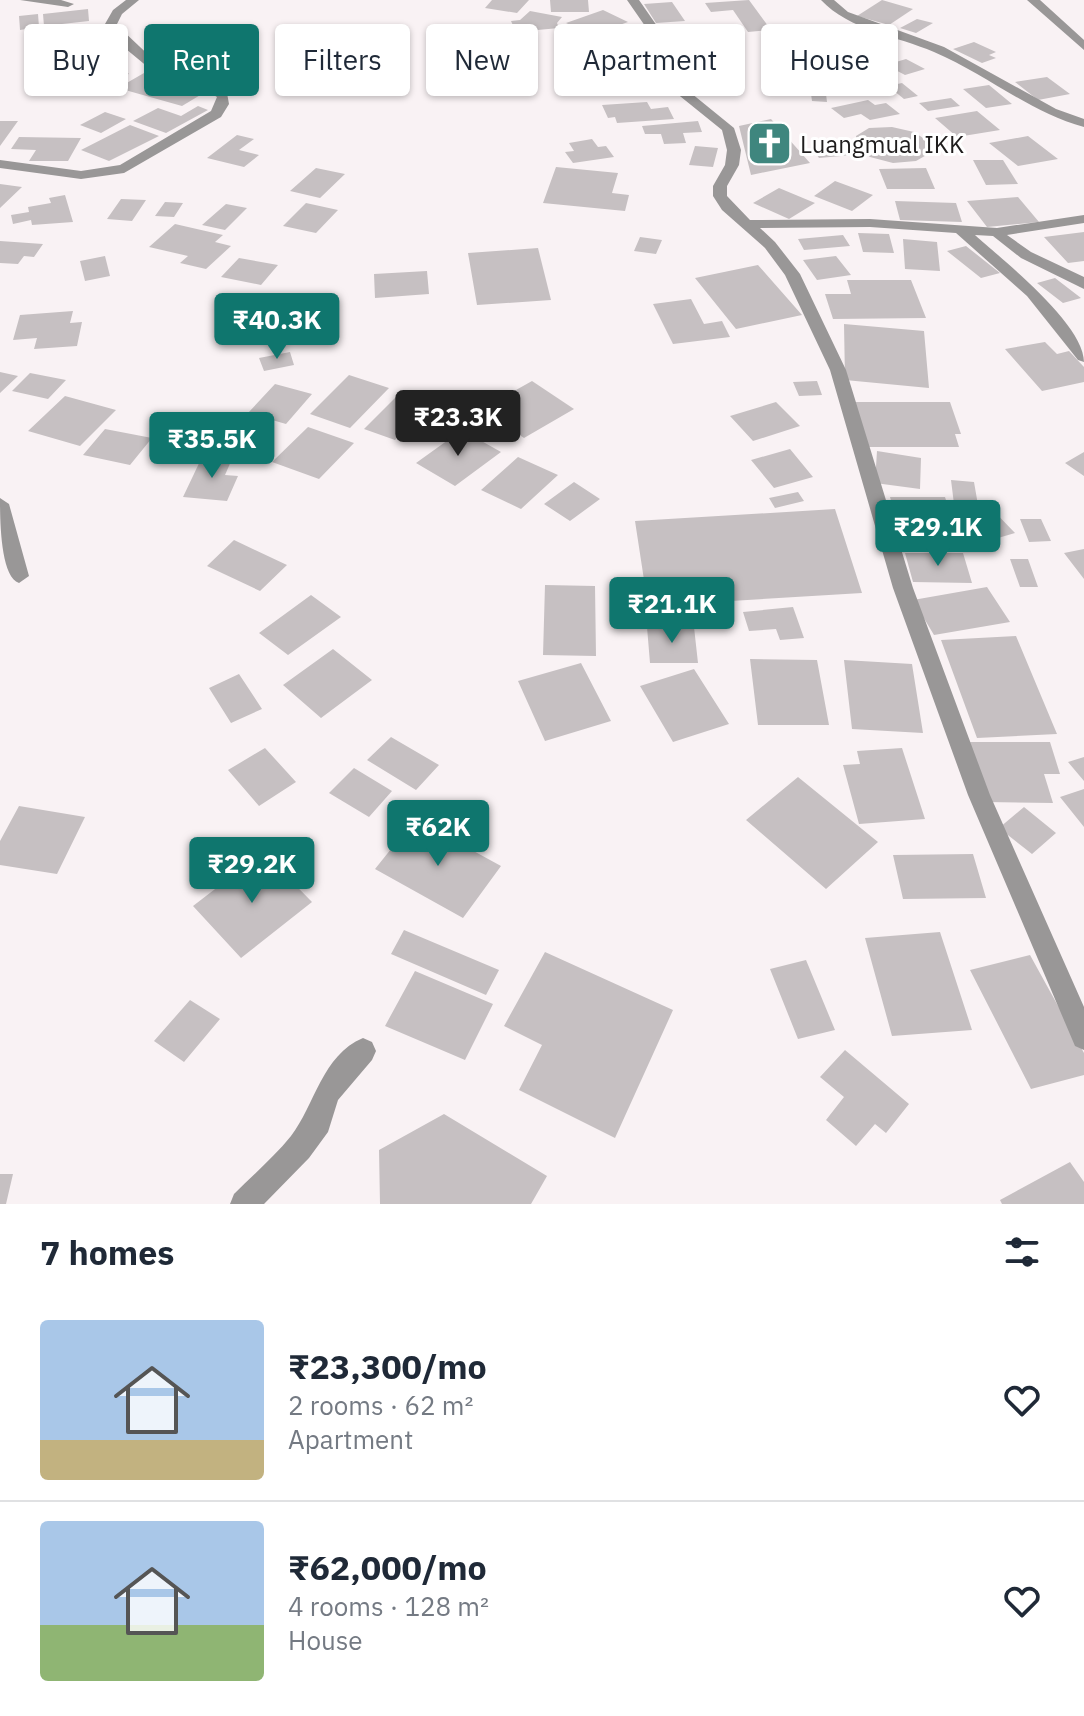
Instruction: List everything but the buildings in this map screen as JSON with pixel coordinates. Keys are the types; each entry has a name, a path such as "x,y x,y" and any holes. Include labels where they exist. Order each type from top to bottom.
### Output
{"street":[{"path":"26,0 68,4"},
{"path":"0,164 81,175 124,169 216,114 223,104 223,96 214,88 202,81 167,73 147,62 111,24 117,12 133,0"},
{"path":"633,0 658,36 669,81 728,128 734,150 732,165 720,186 720,196 727,207 770,245 792,274 838,370 903,588 979,795 1084,1037"},
{"path":"827,0 844,14 940,50 1051,112 1084,123"},
{"path":"1033,0 1084,46"},
{"path":"746,224 870,223 997,232 1084,219"},
{"path":"962,231 1032,293 1084,357"},
{"path":"997,232 1014,249 1068,273 1084,284"},
{"path":"0,504 19,576 0,569"},
{"path":"244,1204 299,1148 318,1122 327,1092 363,1051"}],"place":[{"name":"Luangmual IKK","path":"769,144"}]}
